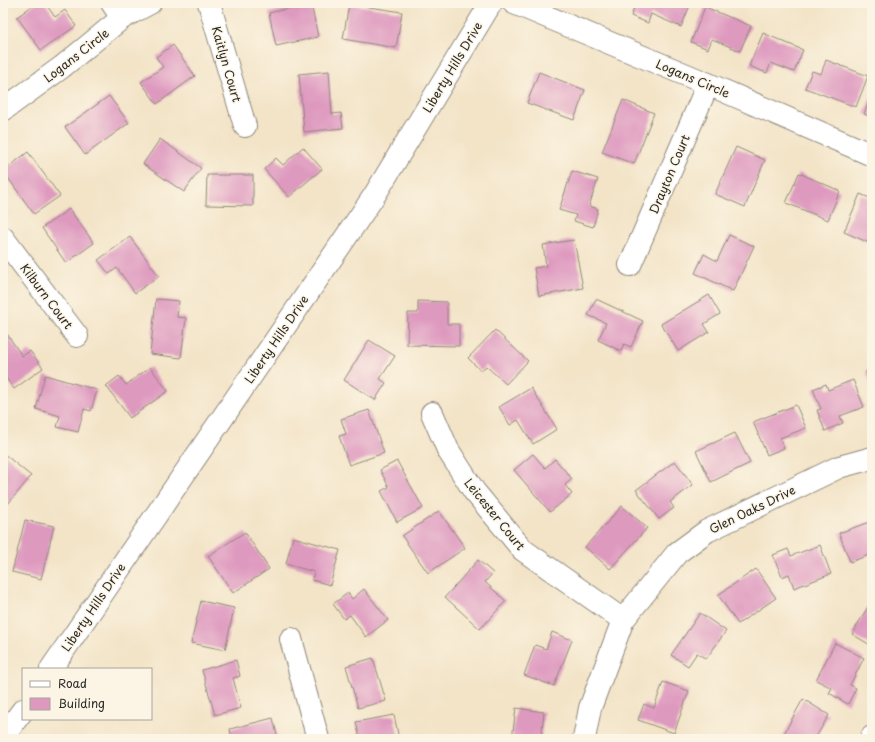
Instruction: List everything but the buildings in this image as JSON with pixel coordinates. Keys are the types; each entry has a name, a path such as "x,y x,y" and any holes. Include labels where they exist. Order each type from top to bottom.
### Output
{"street":[{"name":"Logans Circle","path":"3,110 62,67 117,11 150,3"},
{"name":"Kaitlyn Court","path":"209,3 245,126"},
{"name":"Liberty Hills Drive","path":"52,668 374,196 491,3"},
{"name":"Logans Circle","path":"514,3 708,84 872,155"},
{"name":"Drayton Court","path":"630,265 708,84"},
{"name":"Kilburn Court","path":"3,238 77,336"},
{"name":"Leicester Court","path":"432,413 448,450 474,491 523,550 623,620"},
{"name":"Glen Oaks Drive","path":"584,739 590,708 623,620 677,553 707,531 839,467 872,458"},
{"path":"291,639 318,739"},
{"path":"3,737 22,711"}]}
